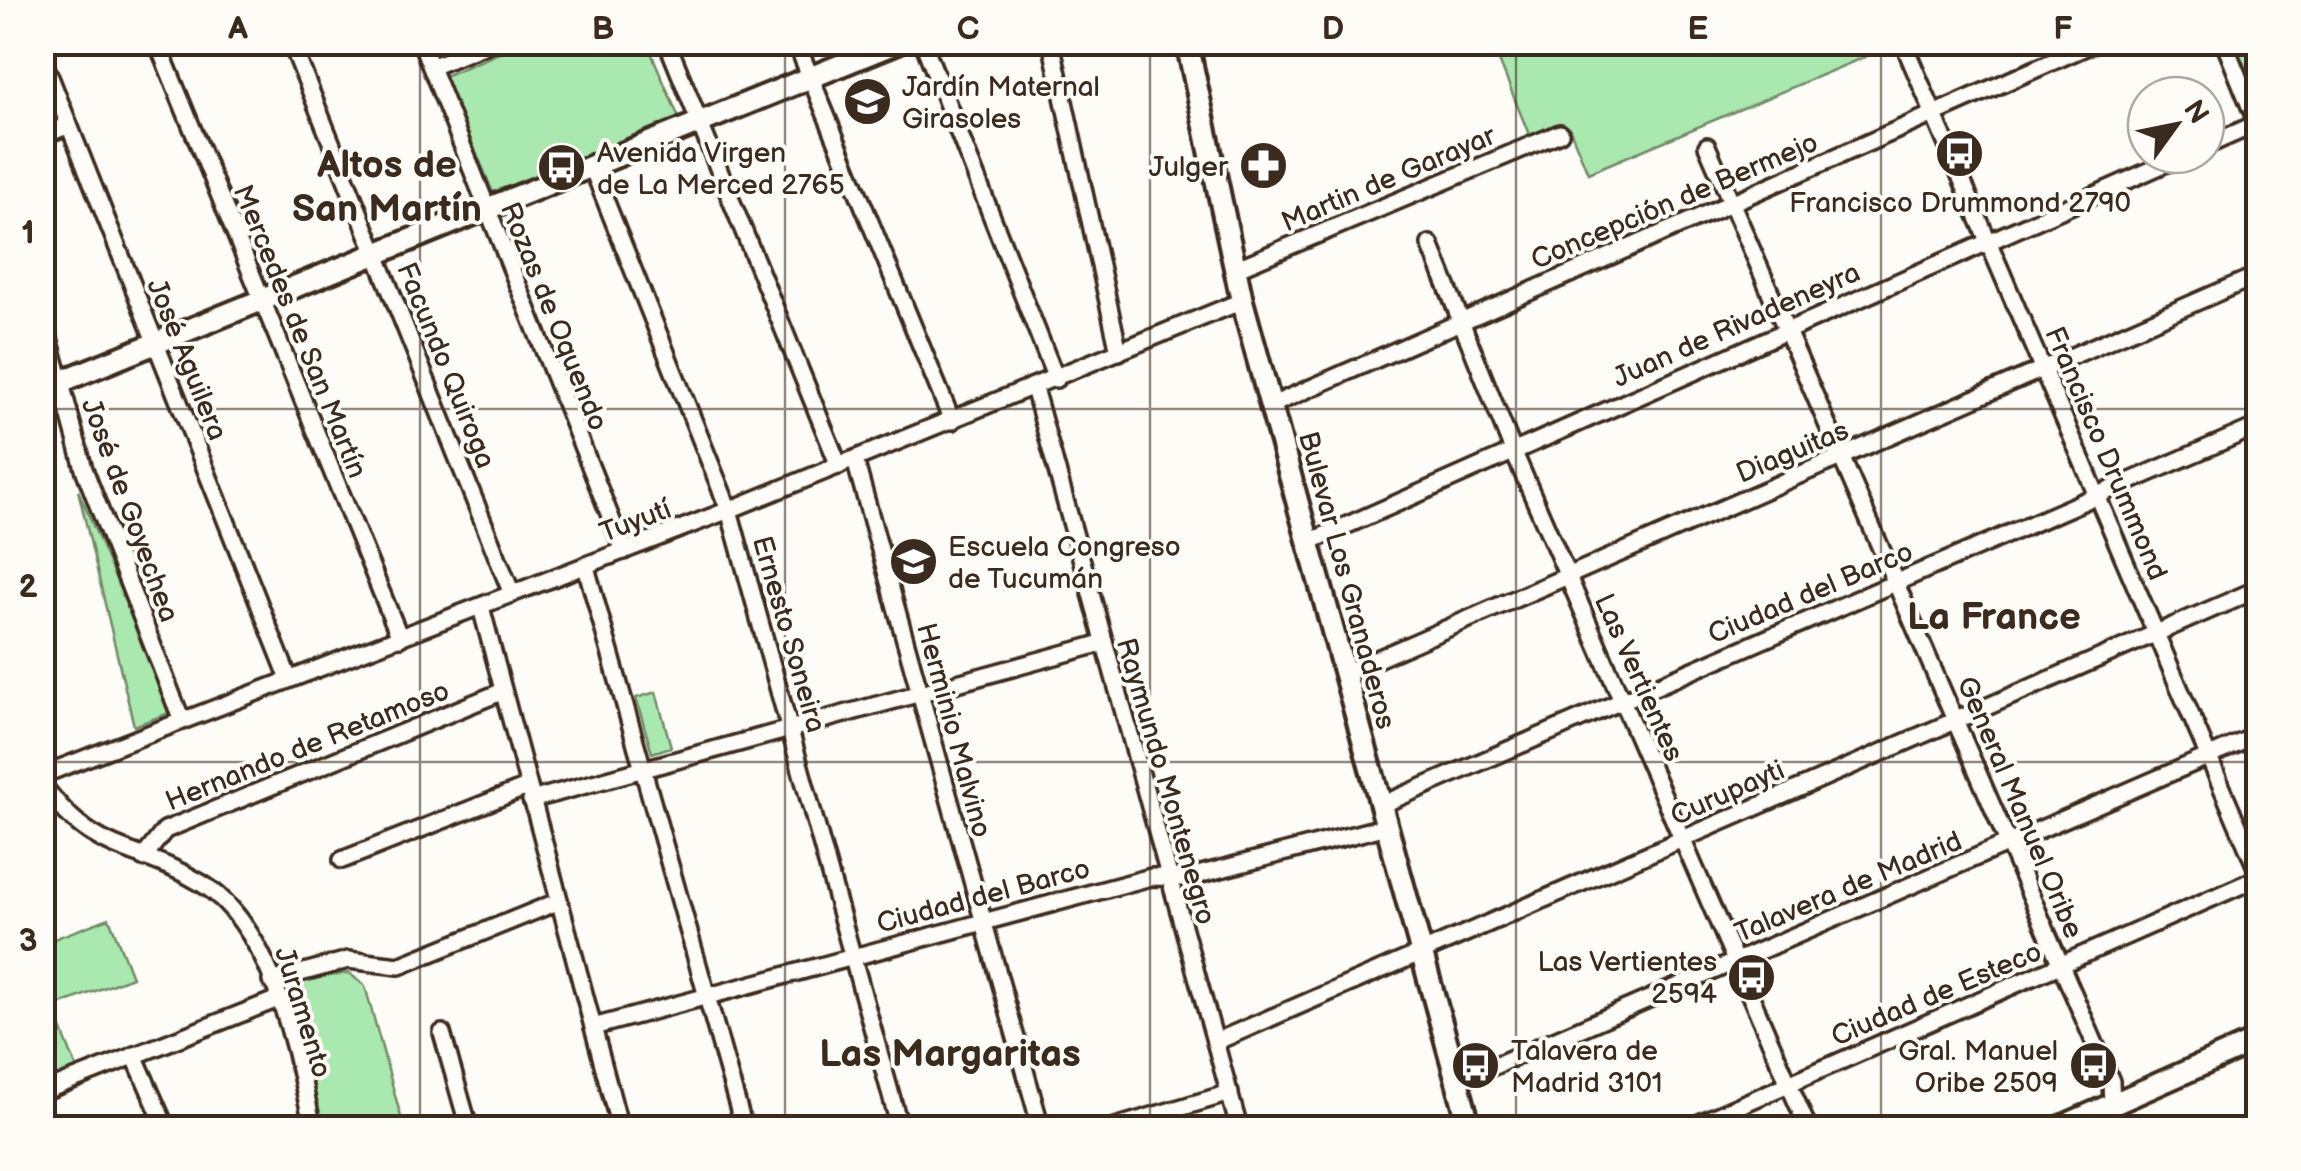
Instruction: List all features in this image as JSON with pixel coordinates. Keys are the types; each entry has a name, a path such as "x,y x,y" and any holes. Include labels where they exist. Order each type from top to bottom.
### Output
{"main road":[{"path":"51,383 377,256 898,42"},
{"name":"Bulevar Los Granaderos","path":"1188,42 1242,301 1470,1128"},
{"path":"2059,1128 2258,1040"}],"street":[{"name":"Mercedes de San Martín","path":"157,42 400,638"},
{"name":"Facundo Quiroga","path":"291,42 512,594"},
{"name":"Rozas de Oquendo","path":"421,42 485,211 624,552"},
{"path":"431,67 493,42"},
{"name":"Herminio Malvino","path":"667,42 699,125 847,463 920,693 1041,1128"},
{"path":"796,42 952,421"},
{"path":"922,42 1056,379"},
{"path":"1050,42 1119,352"},
{"name":"Concepción de Bermejo","path":"1272,405 2097,42"},
{"path":"2224,42 2258,124 2226,138"},
{"name":"Francisco Drummond","path":"1908,54 2258,875"},
{"name":"José Aguilera","path":"42,57 288,679"},
{"path":"42,136 69,125"},
{"name":"Martin de Garayar","path":"1234,269 1560,132"},
{"name":"General Manuel Oribe","path":"1707,146 2062,966 2111,1082 2115,1105"},
{"name":"Ernesto Soneira","path":"592,167 730,510 900,1128"},
{"name":"Juan de Rivadeneyra","path":"1308,542 1512,448 2139,175"},
{"name":"Las Vertientes","path":"1430,244 1512,448 1808,1128"},
{"name":"Diaguitas","path":"1345,674 2258,275"},
{"name":"Tuyutí","path":"42,776 624,552 1242,301"},
{"name":"José de Goyechea","path":"42,312 51,383 182,721"},
{"name":"Raymundo Montenegro","path":"1034,388 1240,1128"},
{"name":"Ciudad del Barco","path":"1381,805 2258,426"},
{"path":"586,567 744,1128"},
{"name":"Curupayti","path":"1215,1042 2258,589"},
{"path":"481,607 620,1128"},
{"path":"342,860 529,793 643,769 1102,642"},
{"name":"Hernando de Retamoso","path":"143,858 165,830 501,692"},
{"name":"Talavera de Madrid","path":"1457,1082 2258,735"},
{"name":"Juramento","path":"42,784 85,833 202,884 233,909 261,950 313,1128"},
{"name":"Ciudad del Barco","path":"593,1027 981,920 1151,877 1186,878 1387,826"},
{"name":"Ciudad de Esteco","path":"1688,1128 2062,966 2258,875"},
{"path":"271,981 348,960 399,966 557,902"},
{"path":"42,1092 278,999"},
{"path":"442,1033 469,1128"},
{"path":"134,1056 166,1128"},
{"path":"1112,1128 1230,1093"},
{"path":"2113,1128 2115,1105"}],"green space":[{"path":"523,43 647,43 682,125 497,202 444,76"},
{"path":"1492,43 1898,43 1588,173 1569,127 1532,142"},
{"path":"2224,43 2258,43 2258,123"},
{"path":"78,490 172,712 134,726"},
{"path":"656,692 671,747 652,753 636,698"},
{"path":"109,918 132,977 48,1009 43,994 43,943"},
{"path":"349,973 365,986 404,1128 315,1128 282,987 313,977"},
{"path":"55,1013 78,1071 43,1086 43,1018"}],"place":[{"name":"Jardín Maternal Girasoles","path":"867,102"},
{"name":"Francisco Drummond 2790","path":"1960,154"},
{"name":"Julger","path":"1263,166"},
{"name":"Avenida Virgen de La Merced 2765","path":"562,168"},
{"name":"Escuela Congreso de Tucumán","path":"913,562"},
{"name":"Las Vertientes 2594","path":"1752,977"},
{"name":"Talavera de Madrid 3101","path":"1476,1066"},
{"name":"Gral. Manuel Oribe 2509","path":"2093,1066"}],"district":[{"name":"Altos de San Martín","path":"387,186"},
{"name":"La France","path":"1994,616"},
{"name":"Las Margaritas","path":"950,1053"}]}
